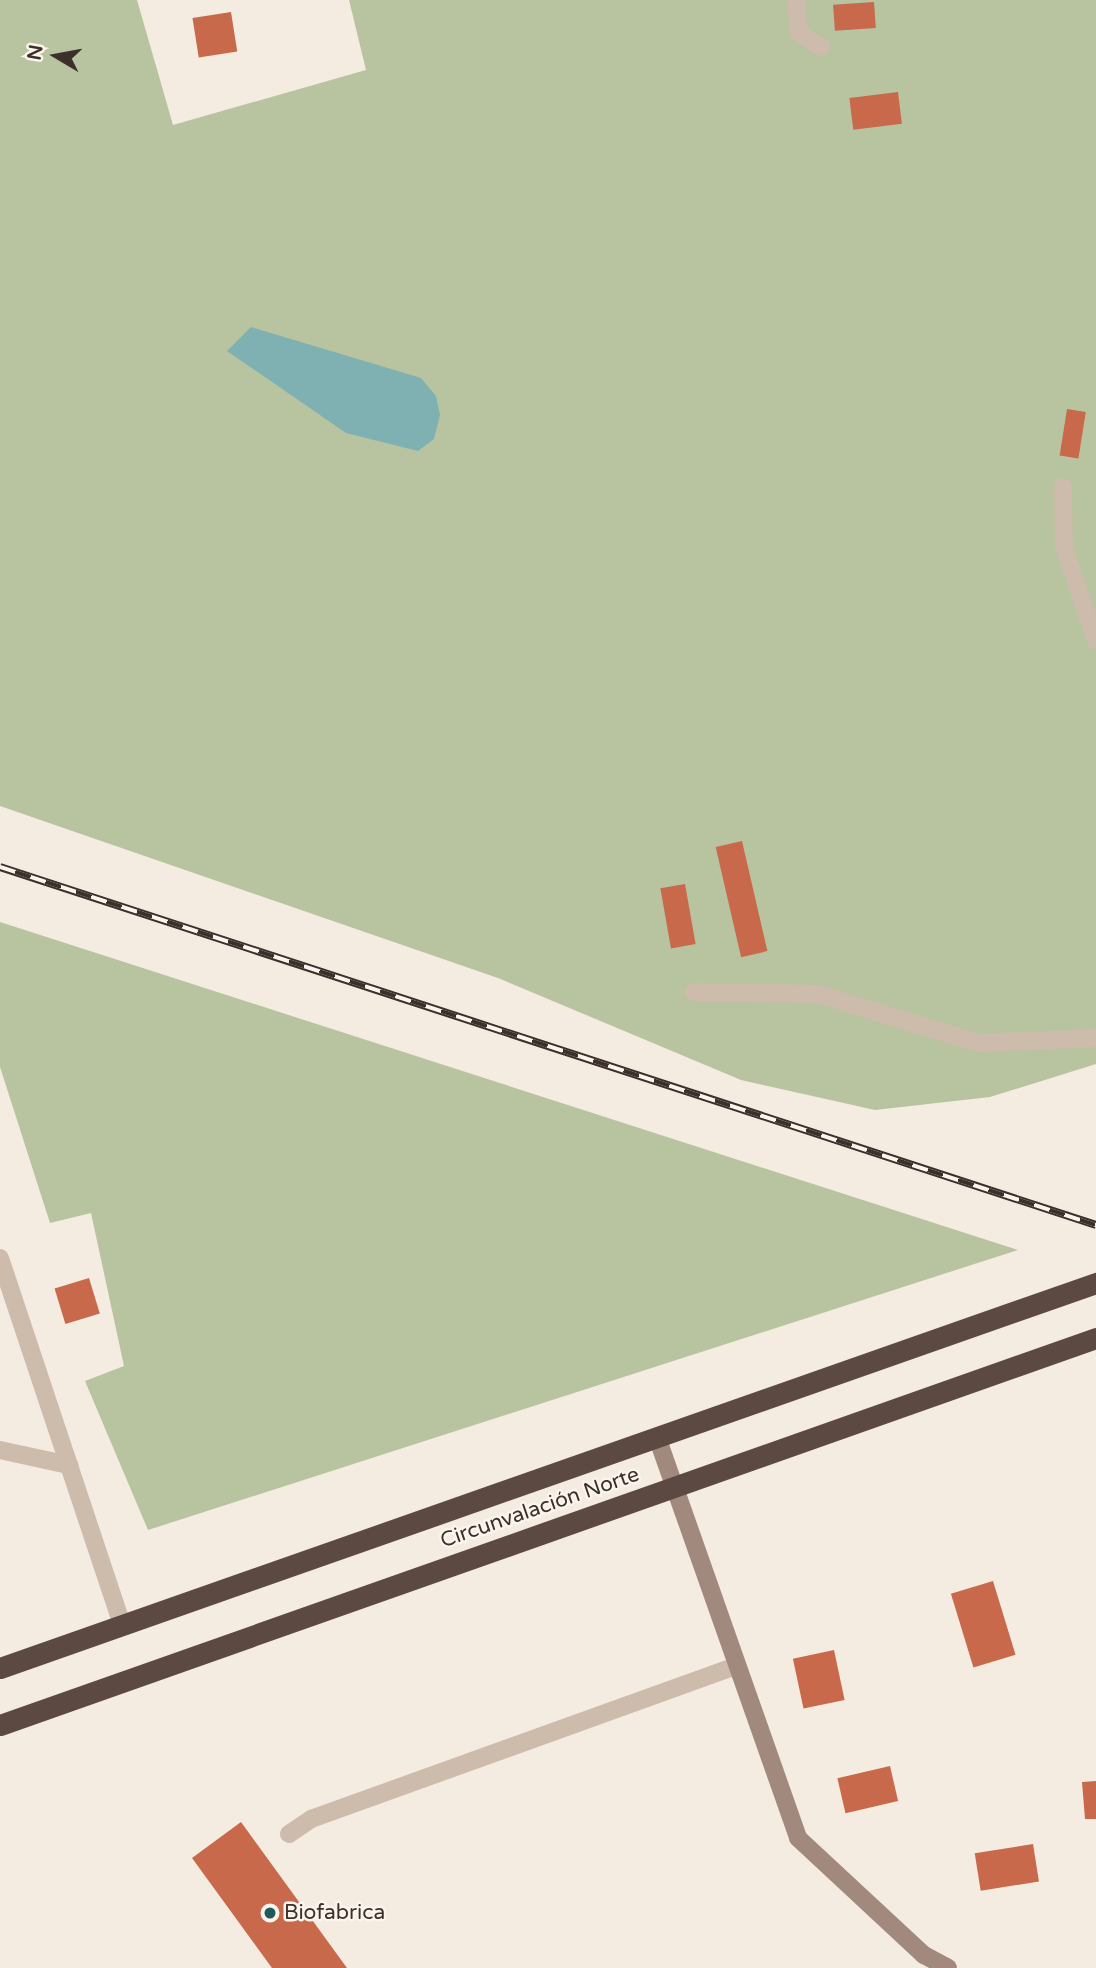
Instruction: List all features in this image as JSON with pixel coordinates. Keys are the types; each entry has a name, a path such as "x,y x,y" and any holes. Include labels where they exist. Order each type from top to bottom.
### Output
{"highway":[{"name":"Circunvalación Norte","path":"0,1668 1096,1283"},
{"name":"Circunvalación Norte","path":"0,1726 1096,1338"}],"street":[{"path":"657,1437 676,1486 733,1667 798,1838 923,1955 948,1968"}],"lane":[{"path":"796,0 799,33 821,47"},
{"path":"1063,486 1064,548 1096,641"},
{"path":"694,992 818,994 978,1043 1096,1038"},
{"path":"0,1258 122,1625"},
{"path":"0,1450 69,1465"},
{"path":"289,1834 311,1819 733,1667"}],"green space":[{"path":"0,0 137,0 173,125 366,70 349,0 1096,0 1096,1064 990,1097 875,1110 741,1080 498,978 0,806"},
{"path":"0,922 1018,1250 148,1530 85,1381 124,1366 91,1213 50,1223 0,1067"}],"water":[{"path":"251,327 421,378 436,396 440,415 434,439 418,451 346,433 227,351"}],"building":[{"path":"874,2 876,28 835,31 833,5"},
{"path":"231,12 237,52 199,58 192,18"},
{"path":"898,92 902,124 853,130 849,98"},
{"path":"1067,409 1086,412 1078,458 1060,455"},
{"path":"742,841 767,951 741,957 716,847"},
{"path":"685,884 696,944 671,948 660,888"},
{"path":"89,1278 100,1313 65,1324 55,1289"},
{"path":"993,1581 1016,1655 973,1667 951,1594"},
{"path":"834,1650 845,1700 804,1709 793,1659"},
{"path":"890,1766 898,1801 845,1813 837,1778"},
{"path":"1096,1781 1096,1819 1085,1819 1082,1782"},
{"name":"Biofabrica","path":"241,1822 347,1968 272,1968 192,1858"},
{"path":"1033,1844 1039,1882 981,1891 975,1853"}],"railway":[{"path":"0,867 1096,1225"}],"place":[{"name":"Biofabrica","path":"270,1913"}]}
